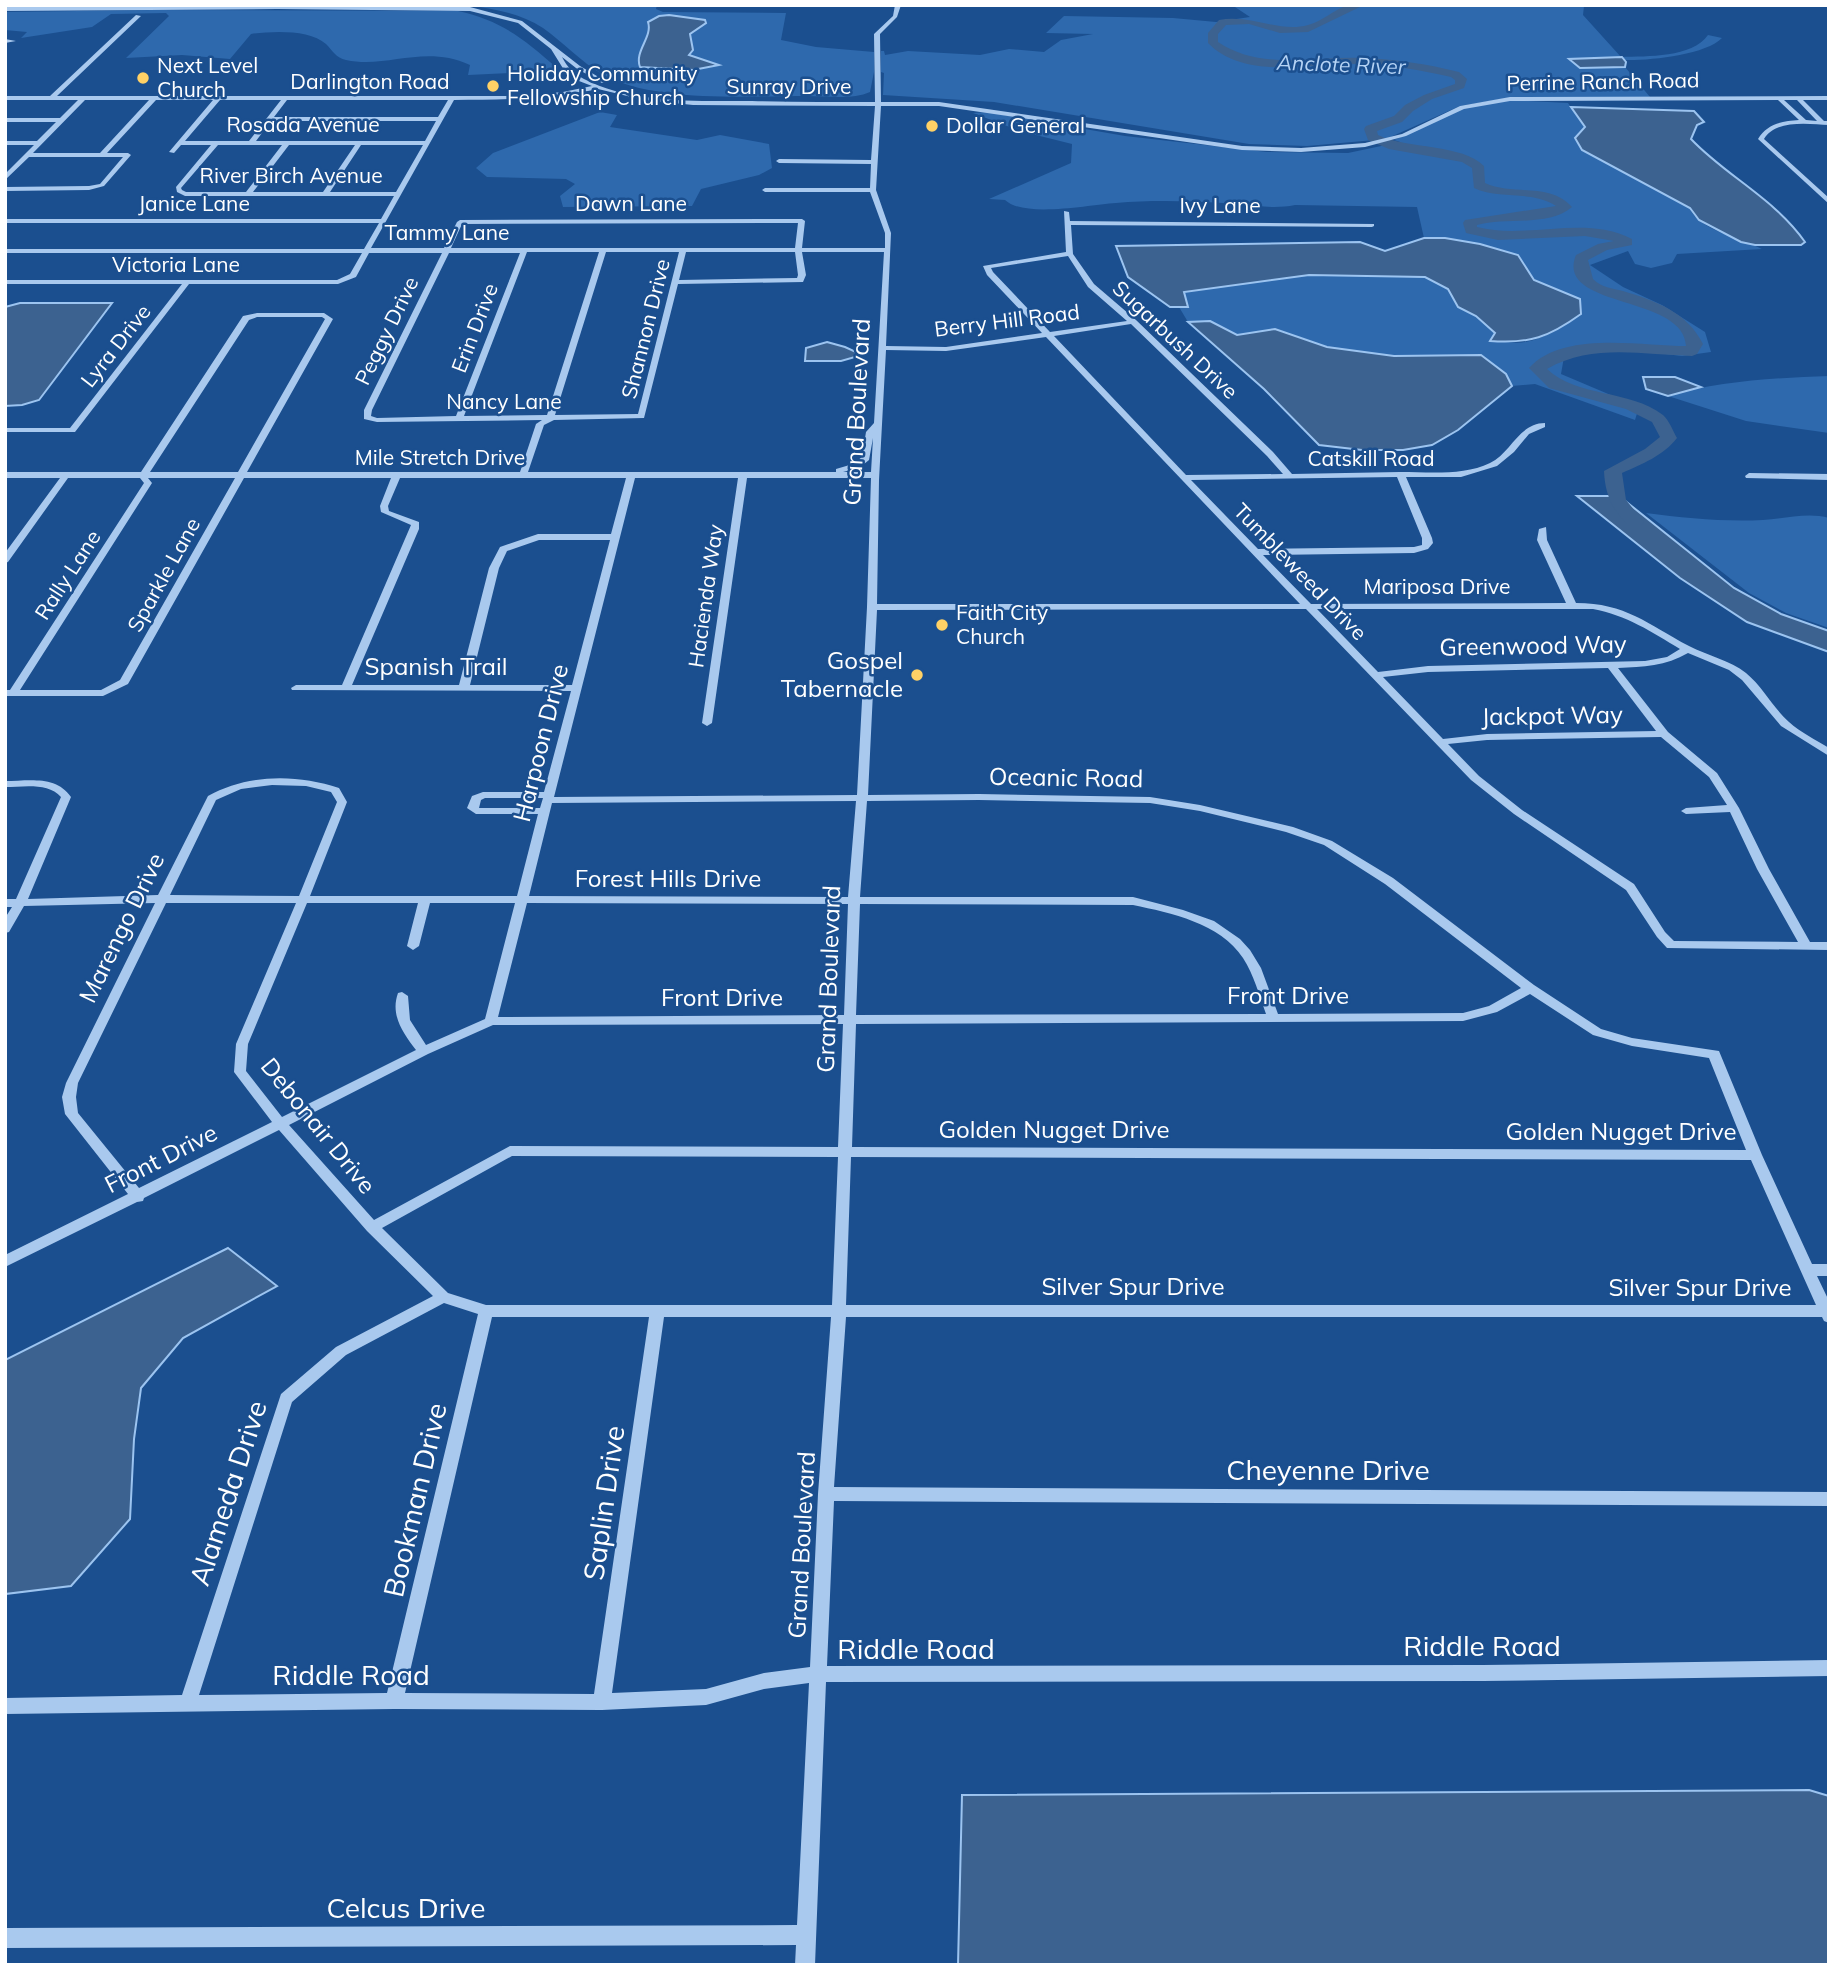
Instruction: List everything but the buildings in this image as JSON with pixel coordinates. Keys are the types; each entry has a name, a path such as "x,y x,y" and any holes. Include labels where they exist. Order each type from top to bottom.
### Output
{"street":[{"name":"Grand Boulevard","path":"806,1965 826,1494 839,1310 854,899 862,800 872,607 875,475 888,250 888,233 873,190 878,100 877,34 895,16 898,5"},
{"name":"Sunray Drive","path":"5,9 470,9 520,22 588,74 608,84 648,93 682,97 878,100"},
{"path":"51,98 138,16"},
{"path":"5,41 13,41"},
{"name":"Sunray Drive","path":"552,47 571,73 597,87 628,96 693,103 878,100"},
{"name":"Darlington Road","path":"5,98 543,97 608,84"},
{"path":"5,178 83,98"},
{"path":"102,155 154,98"},
{"path":"172,152 218,98"},
{"path":"251,143 285,98"},
{"path":"368,250 452,98"},
{"path":"1779,98 1804,122"},
{"path":"1798,98 1822,122"},
{"name":"Perrine Ranch Road","path":"878,100 959,106 1194,143 1301,150 1365,145 1393,139 1462,107 1510,99 1829,98"},
{"path":"269,119 440,119"},
{"path":"5,120 63,120"},
{"path":"1822,122 1774,127 1764,132 1761,139 1829,202"},
{"name":"Rosada Avenue","path":"180,143 426,143"},
{"name":"River Birch Avenue","path":"216,143 178,188 179,191 185,194 397,194"},
{"path":"248,194 287,143"},
{"path":"325,194 359,143"},
{"path":"5,144 40,144"},
{"path":"5,189 89,188 102,185 128,155 29,155"},
{"path":"779,161 873,162"},
{"path":"5,168 15,168"},
{"path":"765,190 873,190"},
{"path":"1066,212 1070,254"},
{"name":"Janice Lane","path":"5,221 383,222"},
{"name":"Dawn Lane","path":"460,222 802,221 798,250"},
{"name":"Peggy Drive","path":"367,417 368,410 460,222"},
{"name":"Ivy Lane","path":"1068,223 1372,225"},
{"name":"Victoria Lane","path":"5,282 338,282 353,275 368,250"},
{"name":"Erin Drive","path":"459,419 524,250"},
{"path":"523,475 540,424 550,419 603,250"},
{"name":"Shannon Drive","path":"640,416 684,250"},
{"path":"676,282 800,280 802,275 798,250"},
{"name":"Tammy Lane","path":"7,253 888,250"},
{"name":"Sugarbush Drive","path":"1070,254 1091,285 1270,454 1290,477"},
{"name":"Tumbleweed Drive","path":"1070,254 987,266 990,273 1184,478 1475,778 1518,812 1630,887 1643,900 1664,940 1678,946 1806,946"},
{"name":"Lyra Drive","path":"5,430 72,430 187,282"},
{"name":"Sparkle Lane","path":"9,693 103,693 124,682 329,319 324,315 257,315 246,318 143,476"},
{"name":"Berry Hill Road","path":"884,348 946,349 1051,336 1133,322"},
{"name":"Nancy Lane","path":"367,417 377,420 640,416"},
{"path":"808,475 847,470 862,462 866,458 870,432 879,419"},
{"name":"Catskill Road","path":"1184,478 1461,474 1487,467 1511,450 1525,432 1542,425"},
{"name":"Mile Stretch Drive","path":"5,475 875,475"},
{"path":"5,560 66,475"},
{"name":"Harpoon Drive","path":"491,1021 631,475"},
{"name":"Hacienda Way","path":"707,723 743,475"},
{"name":"Rally Lane","path":"9,693 148,483 143,476"},
{"path":"345,688 415,529 416,524 385,512 384,506 396,476"},
{"path":"1256,552 1415,550 1425,547 1427,538 1401,476"},
{"path":"1749,477 1829,477"},
{"path":"1543,529 1542,540 1572,606"},
{"path":"464,687 494,569 502,549 538,537 615,537"},
{"name":"Mariposa Drive","path":"872,607 1572,606 1615,610 1687,649 1733,668 1746,678 1785,724 1829,753"},
{"name":"Greenwood Way","path":"1376,675 1428,669 1612,666 1670,659 1687,649"},
{"path":"1612,666 1664,734 1713,775 1734,808 1763,869 1806,946 1829,946"},
{"name":"Spanish Trail","path":"296,688 575,688"},
{"name":"Jackpot Way","path":"1441,742 1487,737 1664,734"},
{"name":"Marengo Drive","path":"138,1197 72,1114 69,1097 72,1083 212,798 225,789 241,784 318,783 335,790 342,802"},
{"path":"5,784 55,785 66,797 20,903 5,929"},
{"path":"483,795 548,802 476,811 472,808 476,798 483,795"},
{"name":"Oceanic Road","path":"548,802 979,797 1150,800 1289,829 1328,843 1389,881 1530,988 1597,1032 1633,1042 1714,1054 1755,1155"},
{"name":"Debonair Drive","path":"342,802 242,1044 240,1072 372,1227 443,1297"},
{"path":"1686,811 1734,808"},
{"name":"Forest Hills Drive","path":"5,903 162,899 1133,901 1174,910 1219,931 1245,952 1274,1020"},
{"path":"413,946 425,900"},
{"name":"Front Drive","path":"5,1262 424,1051 491,1021 1274,1020 1463,1017 1493,1009 1530,988"},
{"path":"402,996 400,1009 404,1026 424,1051"},
{"name":"Golden Nugget Drive","path":"372,1227 510,1151 1755,1155"},
{"path":"1755,1155 1827,1314"},
{"path":"1808,1270 1829,1270"},
{"name":"Silver Spur Drive","path":"443,1297 486,1311 1827,1314"},
{"name":"Alameda Drive","path":"188,1703 286,1398 341,1351 443,1297"},
{"name":"Bookman Drive","path":"394,1701 486,1311"},
{"name":"Saplin Drive","path":"602,1703 657,1311"},
{"name":"Cheyenne Drive","path":"826,1494 1829,1499"},
{"name":"Riddle Road","path":"5,1706 394,1701 602,1703 706,1697 764,1681 818,1674 1483,1673 1829,1668"},
{"path":"1808,1669 1829,1678"},
{"name":"Celcus Drive","path":"5,1938 807,1935"}],"shaded area":[{"path":"467,5 657,5 656,9 663,12 786,13 781,40 816,47 874,52 874,72 870,92 847,97 730,97 647,90 602,74 534,23 506,12"},
{"path":"1232,5 1641,5 1584,6 1583,15 1621,57 1680,52 1701,43 1708,35 1722,38 1703,49 1661,58 1570,59 1581,68 1625,67 1650,97 1508,98 1460,106 1386,139 1307,146 1249,144 994,102 883,95 881,51 884,51 885,55 908,51 980,55 1009,49 1044,52 1061,40 1093,34 1046,33 1064,16 1173,18 1216,22 1250,17"},
{"path":"458,11 487,20 512,32 557,68 556,71 468,75 470,65 437,57 361,62 337,56 319,39 301,33 279,32 251,34 230,59 182,55 126,58 169,16 166,13 111,14 92,27 21,38 27,32 5,30 5,12"},
{"path":"659,16 705,20 706,23 690,34 693,50 689,55 719,65 693,70 640,67 639,55 648,33 648,22"},
{"path":"1622,57 1626,62 1625,67 1580,68 1569,59"},
{"path":"1512,100 1568,103 1585,127 1579,141 1582,150 1690,208 1694,216 1711,228 1762,249 1677,254 1672,263 1651,268 1635,264 1628,251 1590,265 1623,287 1662,305 1705,332 1711,352 1682,356 1623,349 1564,357 1561,374 1639,407 1635,420 1535,384 1512,386 1506,374 1481,355 1394,356 1327,347 1275,329 1237,335 1210,321 1188,322 1179,307 1188,306 1183,292 1309,275 1425,277 1448,289 1458,307 1476,315 1495,333 1491,340 1517,343 1540,338 1581,315 1579,299 1534,280 1517,255 1445,238 1424,238 1417,207 1268,207 1156,201 1057,209 1026,208 1005,200 989,199 1071,163 1072,144 1020,131 973,113 987,112 1125,136 1267,152 1348,153 1400,142 1394,140 1465,108"},
{"path":"1571,107 1694,111 1704,122 1697,125 1691,139 1719,165 1765,200 1793,226 1805,242 1801,245 1755,245 1741,242 1699,220 1690,208 1582,150 1575,138 1585,127"},
{"path":"600,112 617,115 610,127 697,140 720,135 769,144 772,168 759,175 701,189 692,206 563,207 560,196 575,184 566,179 487,177 476,168 493,153"},
{"path":"1424,238 1445,238 1480,244 1518,255 1534,280 1580,299 1581,314 1539,337 1517,341 1490,341 1495,333 1476,316 1458,307 1448,289 1425,277 1309,275 1184,292 1188,307 1170,307 1128,277 1116,246 1360,242 1385,251"},
{"path":"20,303 112,303 39,400 5,406 5,307"},
{"path":"1210,321 1237,335 1275,329 1327,347 1394,356 1481,355 1506,374 1512,386 1458,430 1432,445 1403,450 1362,450 1319,445 1264,389 1188,322"},
{"path":"827,342 856,352 855,357 841,361 805,361 806,348"},
{"path":"1829,376 1829,433 1746,421 1668,396 1727,384"},
{"path":"1643,377 1675,377 1701,387 1668,396 1646,389"},
{"path":"1577,496 1619,496 1734,588 1781,614 1829,631 1829,652 1747,622 1680,578"},
{"path":"1646,513 1733,520 1804,516 1829,518 1829,628 1786,613 1749,593"},
{"path":"228,1248 277,1286 183,1338 141,1388 134,1439 130,1519 71,1586 5,1594 5,1360"},
{"path":"1809,1790 1829,1796 1829,1965 958,1965 962,1795"}],"waterway":[{"name":"Anclote River","path":"1359,5 1338,12 1323,23 1308,29 1280,30 1249,21 1223,22 1213,33 1213,43 1227,53 1263,62 1371,62 1407,65 1455,74 1461,79 1460,86 1428,97 1409,108 1398,119 1370,129 1372,137 1389,145 1466,159 1478,166 1479,185 1499,192 1548,197 1565,207 1542,214 1482,220 1470,223 1471,230 1512,237 1602,233 1627,242 1603,247 1581,258 1587,281 1596,289 1642,302 1675,318 1690,334 1695,344 1692,351 1594,348 1556,357 1537,368 1555,385 1632,406 1658,419 1669,438 1651,453 1613,471 1618,500 1635,522"}],"place":[{"name":"Next Level Church","path":"143,78"},
{"name":"Holiday Community Fellowship Church","path":"493,86"},
{"name":"Dollar General","path":"932,126"},
{"name":"Faith City Church","path":"942,625"},
{"name":"Gospel Tabernacle","path":"917,675"}]}
